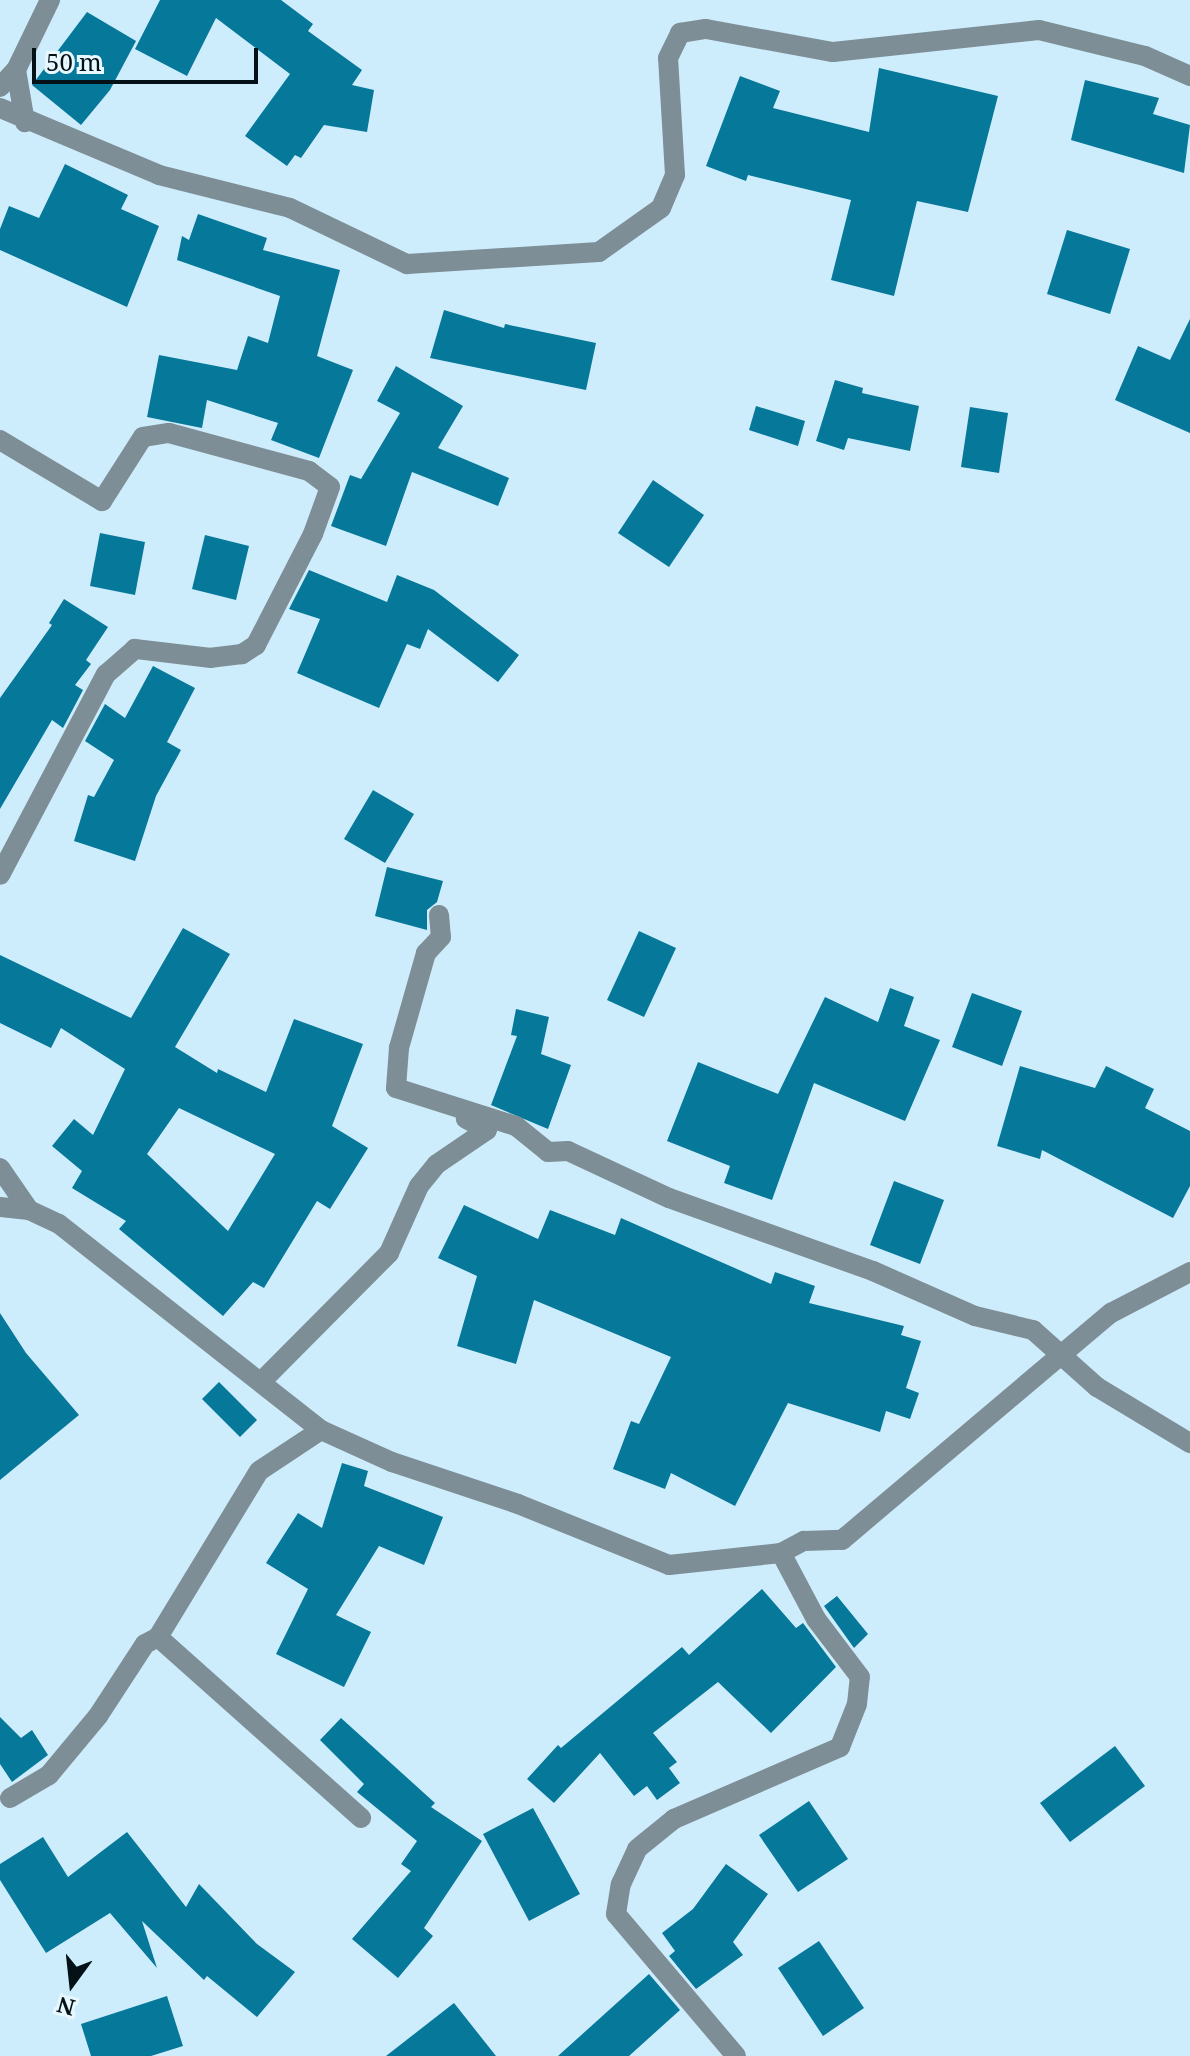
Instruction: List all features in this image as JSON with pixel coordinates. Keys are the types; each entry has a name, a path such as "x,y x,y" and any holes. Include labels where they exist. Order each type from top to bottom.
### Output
{"street":[{"path":"0,87 16,70 50,0"},
{"path":"0,108 25,122 78,138 159,175 290,208 407,264 599,252 661,208 675,175 668,58 680,33 706,29 833,52 1039,30 1145,56 1190,76"},
{"path":"16,70 25,122"},
{"path":"0,440 102,501 143,437 169,433 309,471 330,487 313,534 256,645 242,654 211,658 135,649 106,674 0,875"},
{"path":"396,1088 399,1048 426,953 441,937 439,915"},
{"path":"396,1088 516,1126 548,1152 568,1151 669,1198 873,1271 975,1316 1033,1330 1063,1353 1097,1387 1190,1443"},
{"path":"261,1382 389,1253 419,1186 437,1164 487,1130 396,1088"},
{"path":"0,1168 29,1210"},
{"path":"0,1207 29,1210 59,1224 321,1430 392,1462 518,1504 669,1565 781,1553 804,1541 842,1540 1111,1313 1190,1272"},
{"path":"10,1798 49,1775 98,1716 145,1644 158,1637 259,1471 321,1430"},
{"path":"736,2056 616,1914 621,1884 637,1849 674,1819 840,1747 857,1704 860,1677 816,1619 781,1553"},
{"path":"158,1637 361,1818"}],"building":[{"path":"160,0 281,0 313,24 308,31 362,70 352,85 374,90 367,132 324,125 301,158 295,155 287,166 245,136 290,74 216,18 187,76 135,49"},
{"path":"87,12 136,41 110,90 81,125 32,85"},
{"path":"879,68 998,96 968,212 917,201 894,296 831,280 851,200 748,175 746,181 706,166 740,76 780,91 773,108 869,132"},
{"path":"1085,80 1159,98 1153,114 1190,125 1184,173 1071,140"},
{"path":"65,164 128,195 121,209 159,226 127,307 0,250 0,229 9,206 39,218"},
{"path":"198,214 267,238 263,250 340,270 317,356 353,370 319,458 271,440 278,423 207,400 202,428 147,417 159,355 237,370 248,336 268,343 280,296 177,260 182,236 189,240"},
{"path":"1067,230 1130,249 1110,314 1047,294"},
{"path":"444,310 504,328 505,324 596,343 586,390 430,358"},
{"path":"1190,319 1190,433 1115,400 1138,346 1170,360"},
{"path":"396,366 463,406 438,448 509,478 498,506 412,472 386,546 331,526 350,475 361,479 400,413 377,401"},
{"path":"835,380 863,388 862,393 919,406 910,451 848,438 844,450 816,441"},
{"path":"756,406 805,421 798,446 749,430"},
{"path":"970,407 1008,413 999,473 961,467"},
{"path":"653,480 704,515 669,567 618,533"},
{"path":"100,533 145,542 135,595 90,586"},
{"path":"205,535 249,546 236,600 192,589"},
{"path":"309,570 387,602 397,575 434,590 519,655 498,682 428,629 420,649 407,644 379,708 297,673 320,619 289,609"},
{"path":"64,599 108,627 86,660 91,664 75,685 83,690 63,728 52,720 0,809 0,698 52,625 49,623"},
{"path":"153,666 195,688 167,742 181,750 156,796 135,861 74,841 88,795 94,797 114,760 85,741 105,704 125,718"},
{"path":"373,790 414,814 385,863 344,839"},
{"path":"387,867 443,881 437,902 427,910 427,930 375,916"},
{"path":"183,928 230,954 175,1047 217,1073 218,1069 266,1092 294,1019 363,1044 332,1126 368,1148 330,1209 317,1201 264,1288 253,1282 223,1316 119,1229 126,1221 72,1188 82,1171 52,1146 74,1119 93,1135 125,1069 61,1028 51,1048 0,1023 0,955 131,1018","holes":["179,1108 275,1154 228,1231 147,1154"]},
{"path":"639,931 676,948 644,1017 607,1000"},
{"path":"890,988 914,997 904,1026 940,1040 905,1121 814,1083 772,1200 724,1183 730,1166 667,1141 698,1062 778,1094 825,997 878,1022"},
{"path":"972,993 1022,1011 1002,1066 952,1047"},
{"path":"516,1009 549,1017 541,1054 571,1065 548,1129 491,1105 517,1036 511,1035"},
{"path":"1020,1066 1095,1088 1106,1066 1154,1089 1145,1108 1190,1131 1190,1186 1173,1218 1042,1150 1040,1159 997,1146"},
{"path":"894,1181 944,1200 920,1264 870,1245"},
{"path":"464,1205 538,1239 550,1210 615,1235 621,1218 771,1284 775,1272 815,1286 809,1303 904,1326 901,1335 921,1341 906,1388 919,1393 910,1419 886,1411 880,1432 788,1403 735,1506 671,1473 665,1489 613,1469 631,1421 639,1424 671,1357 534,1300 516,1364 457,1346 477,1276 438,1258"},
{"path":"0,1313 26,1353 79,1415 0,1480"},
{"path":"219,1382 257,1420 240,1437 202,1399"},
{"path":"342,1463 368,1471 364,1486 443,1517 424,1565 379,1546 336,1615 371,1632 344,1687 276,1654 308,1589 266,1563 298,1513 322,1528"},
{"path":"762,1589 796,1628 803,1623 836,1667 771,1733 718,1682 653,1733 677,1762 669,1768 680,1783 657,1800 647,1786 634,1796 600,1753 554,1803 527,1779 558,1745 561,1748 682,1647 689,1655"},
{"path":"837,1596 868,1634 854,1648 824,1606"},
{"path":"0,1717 21,1738 32,1730 48,1755 12,1782 0,1764"},
{"path":"341,1718 435,1803 431,1807 482,1841 424,1928 433,1936 398,1978 352,1939 411,1871 401,1864 417,1841 357,1792 364,1784 320,1740"},
{"path":"1115,1746 1145,1786 1070,1842 1040,1803"},
{"path":"809,1801 848,1859 798,1892 759,1835"},
{"path":"533,1808 580,1894 529,1921 483,1834"},
{"path":"127,1832 186,1907 199,1884 257,1944 295,1972 257,2017 207,1976 204,1980 142,1921 157,1968 110,1913 46,1953 0,1880 0,1864 43,1837 68,1877"},
{"path":"726,1864 768,1894 733,1942 743,1955 696,1989 669,1956 675,1951 662,1933 693,1909"},
{"path":"819,1941 864,2008 823,2036 778,1968"},
{"path":"649,1974 680,2010 629,2056 558,2056"},
{"path":"167,1996 183,2046 151,2056 91,2056 81,2024"},
{"path":"454,2003 496,2056 386,2056"}]}
